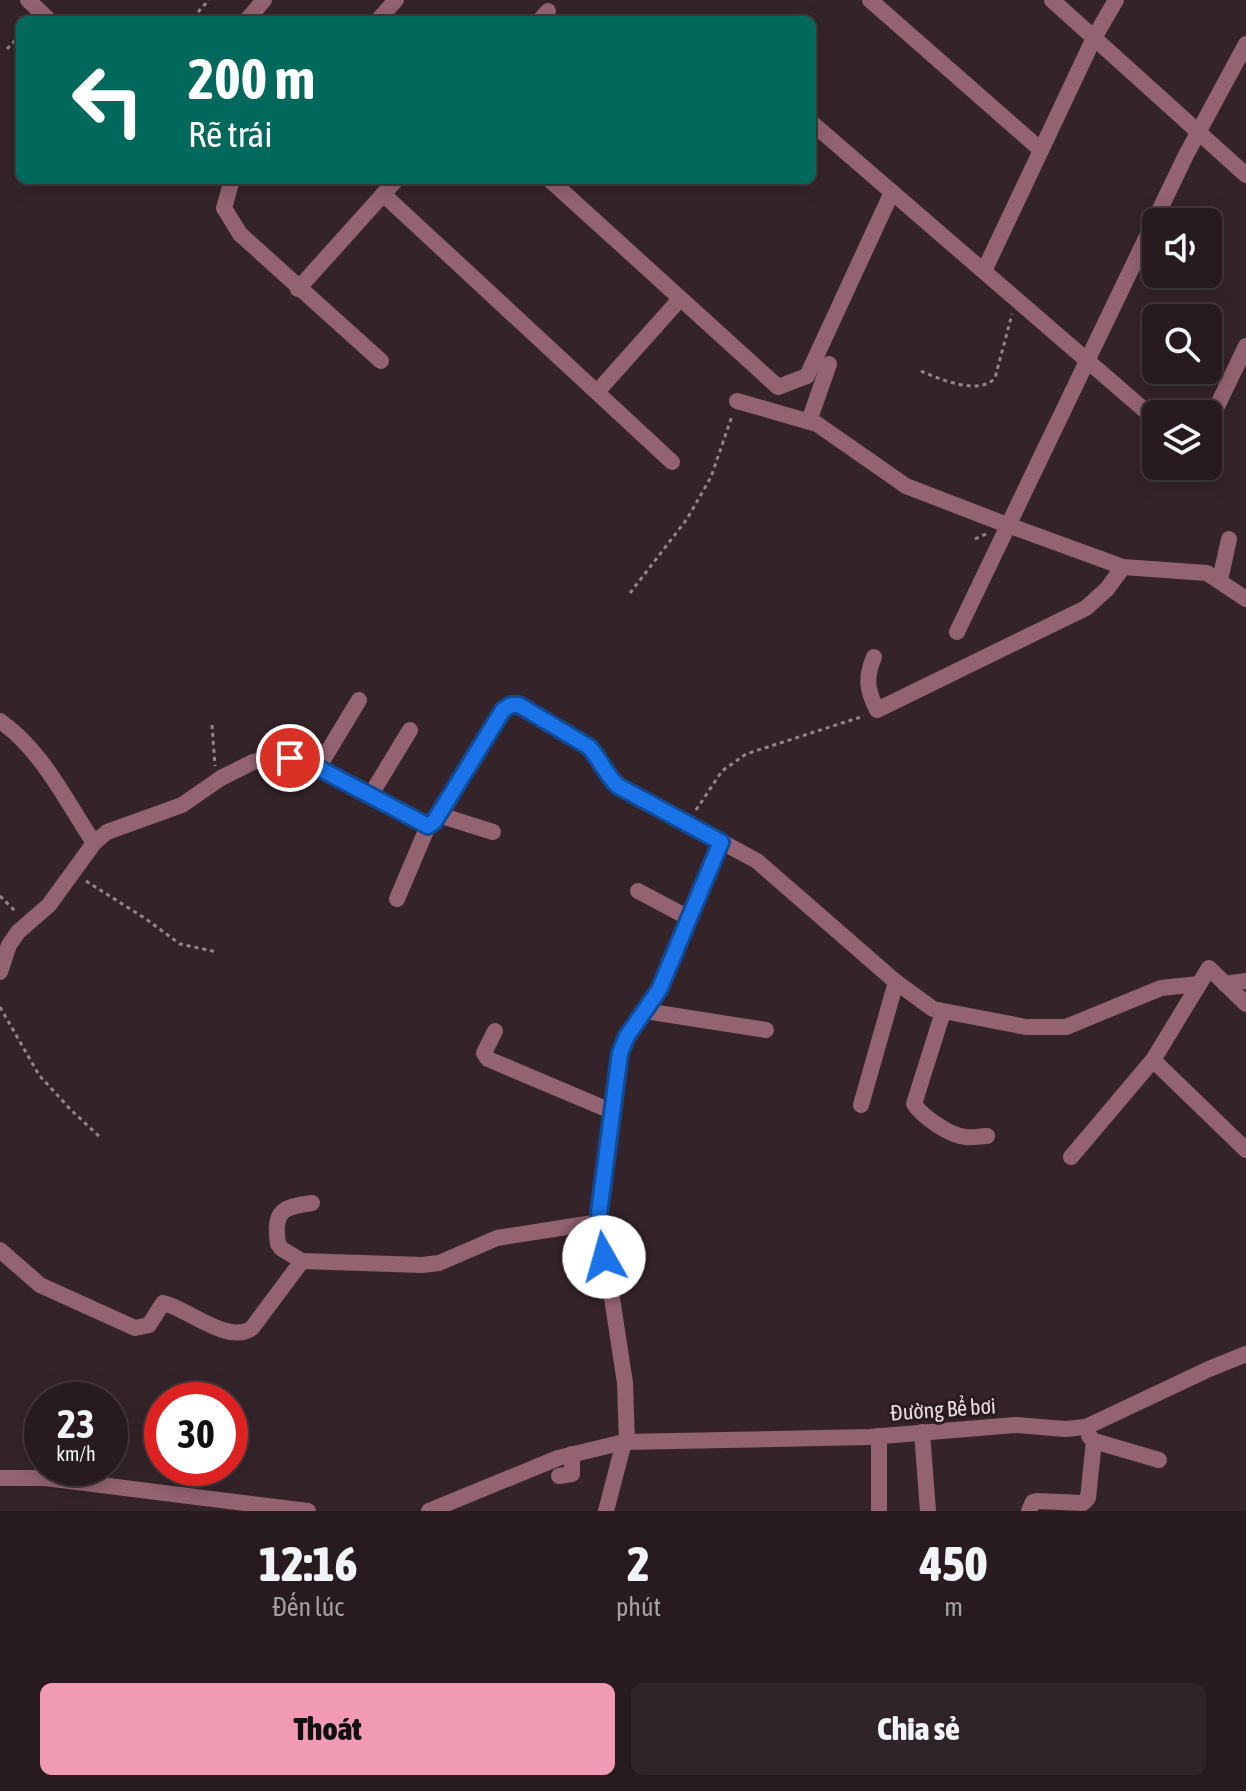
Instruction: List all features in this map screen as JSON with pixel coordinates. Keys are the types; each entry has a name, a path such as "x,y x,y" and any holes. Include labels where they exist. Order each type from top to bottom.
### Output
{"street":[{"path":"382,16 396,0"},
{"path":"870,0 1041,150"},
{"path":"1052,0 1246,175"},
{"path":"984,271 1094,38 1116,0"},
{"path":"957,632 1199,132 1246,44"},
{"path":"816,126 1142,408"},
{"path":"231,184 224,208 240,234 381,361"},
{"path":"298,289 392,184"},
{"path":"554,184 778,387 807,376 892,192"},
{"path":"383,194 672,462"},
{"path":"597,392 680,299"},
{"path":"1220,400 1246,346"},
{"path":"809,421 829,364"},
{"path":"762,410 769,380"},
{"path":"737,401 809,421 829,430 906,486 1123,567 1195,570 1220,580 1236,595 1246,599"},
{"path":"1220,580 1229,539"},
{"path":"874,657 867,674 867,684 877,710 1086,608 1107,589 1123,567"},
{"path":"318,768 359,700"},
{"path":"397,899 434,821 503,710 519,705 589,747 609,778 618,786 757,861 896,982 925,1004 943,1012 1026,1027 1066,1027 1161,988 1199,984"},
{"path":"0,721 35,752 94,843"},
{"path":"370,796 410,730"},
{"path":"0,972 9,945 18,932 49,905 94,843 107,832 182,805 253,762 290,758 318,768 370,796 434,821 493,832"},
{"path":"606,1511 626,1442 625,1383 599,1222 620,1053 627,1036 659,990 721,842"},
{"path":"638,891 689,918"},
{"path":"1071,1157 1153,1060 1209,968 1246,1004"},
{"path":"1225,984 1246,981"},
{"path":"861,1105 896,982"},
{"path":"645,1011 766,1030"},
{"path":"943,1012 914,1104 956,1135 967,1138 987,1136"},
{"path":"495,1031 484,1053 488,1059 611,1111"},
{"path":"1153,1060 1246,1150"},
{"path":"312,1203 285,1208 281,1213 278,1244 302,1261 439,1263 497,1238 599,1222"},
{"path":"0,1250 40,1285 135,1328 149,1325 163,1303 237,1334 252,1328 302,1261"},
{"name":"Đường Bể bơi","path":"429,1511 572,1454 626,1442 879,1436 1015,1425 1090,1434 1209,1369 1246,1354"},
{"path":"922,1432 928,1511"},
{"path":"1029,1511 1033,1502 1037,1501 1083,1503 1088,1498 1090,1434 1159,1460"},
{"path":"879,1436 879,1511"},
{"path":"559,1476 572,1474 572,1454"},
{"path":"0,1478 45,1478 308,1511"},
{"path":"474,1492 474,1511"},
{"path":"166,1493 166,1511"}],"path":[{"path":"198,12 209,0"},
{"path":"7,49 16,39"},
{"path":"921,371 939,380 974,386 994,382 1016,298"},
{"path":"630,593 687,519 711,477 737,401"},
{"path":"687,823 722,771 733,761 877,710"},
{"path":"212,725 216,782"},
{"path":"73,872 180,944 217,952"},
{"path":"0,896 29,923"},
{"path":"0,1007 39,1075 101,1138"}],"route":[{"path":"290,758 309,763 428,826 434,822 503,710 519,705 589,747 609,778 618,786 721,842 659,990 627,1036 620,1053 599,1213 604,1257"}]}
